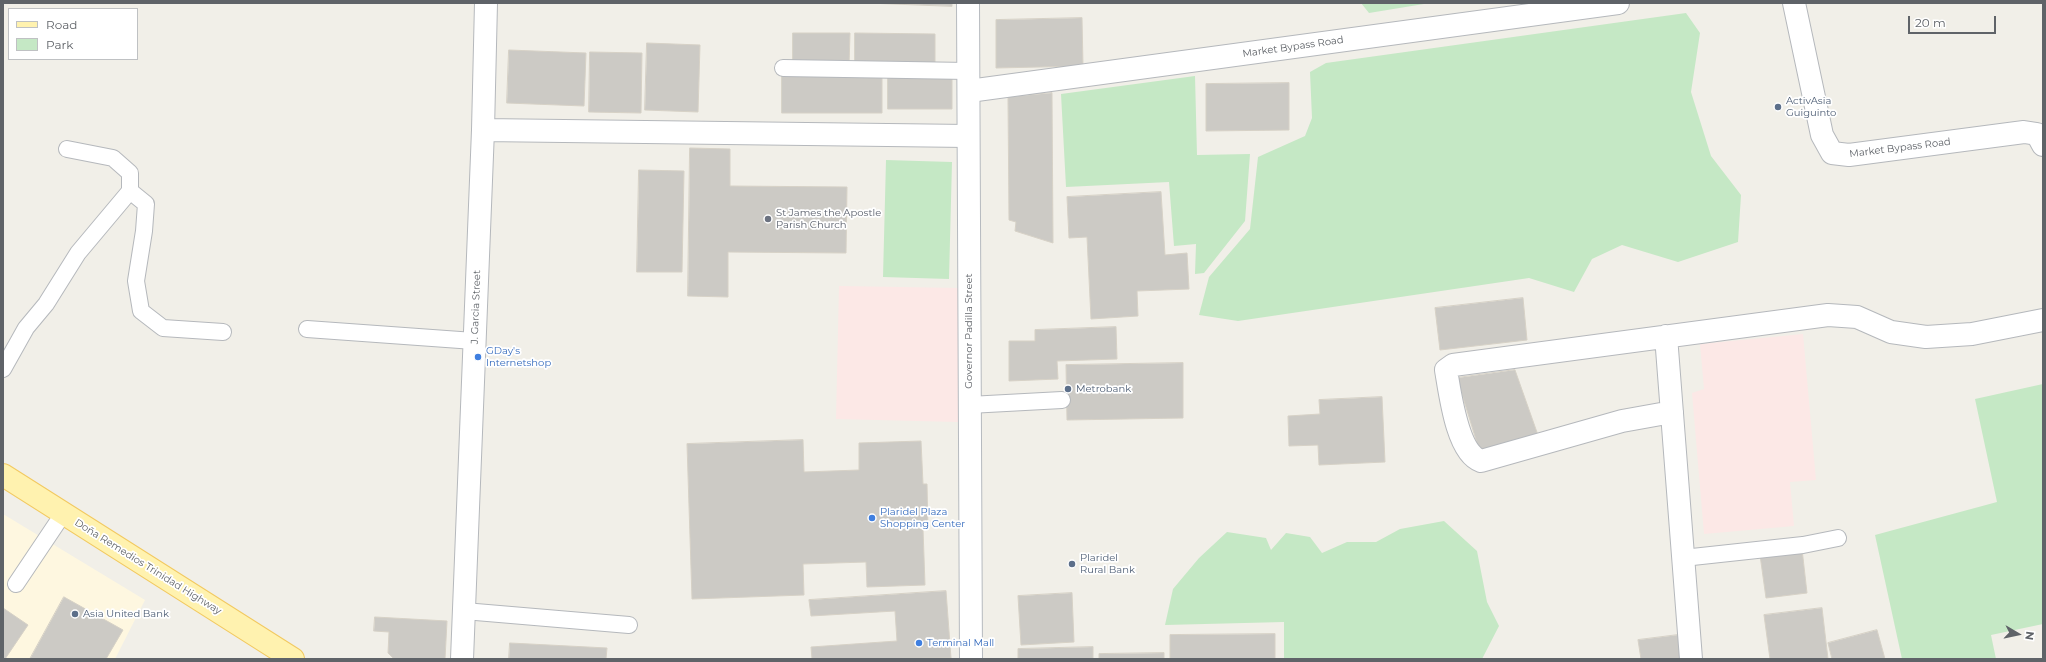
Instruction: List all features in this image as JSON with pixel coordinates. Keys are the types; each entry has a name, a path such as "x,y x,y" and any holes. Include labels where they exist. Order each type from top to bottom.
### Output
{"main road":[{"name":"Doña Remedios Trinidad Highway","path":"3,476 293,659"}],"street":[{"name":"J. Garcia Street","path":"462,659 483,130 486,3"},
{"name":"Governor Padilla Street","path":"968,3 971,659"},
{"name":"Market Bypass Road","path":"968,81 1618,3"},
{"name":"Market Bypass Road","path":"1794,3 1822,135 1832,153 1849,155 2024,132 2036,134 2043,145"},
{"path":"483,130 968,136"},
{"path":"1672,412 1622,421 1481,462 1473,459 1463,442 1446,370 1453,365 1828,315 1857,317 1891,332 1926,337 1972,334 2043,320"},
{"path":"1666,336 1691,659"}],"lane":[{"path":"783,68 968,81"},
{"path":"3,369 26,328 46,304 78,253 130,191 130,173 113,158 67,149"},
{"path":"130,191 146,204 144,231 136,281 141,311 163,328 223,332"},
{"path":"307,329 474,341"},
{"path":"969,405 1062,400"},
{"path":"16,584 63,514"},
{"path":"1683,558 1803,545 1838,538"},
{"path":"464,611 629,625"}],"shaded area":[{"path":"839,286 961,288 958,422 836,419"},
{"path":"1803,334 1816,480 1790,482 1794,526 1704,534 1692,393 1704,389 1700,344"},
{"path":"3,514 145,600 115,659 3,659"}],"green space":[{"path":"1361,3 1430,3 1369,13"},
{"path":"1686,13 1700,33 1691,92 1711,156 1741,195 1738,242 1678,262 1622,245 1592,259 1574,292 1529,278 1238,321 1199,315 1209,277 1250,229 1258,157 1305,136 1312,118 1310,72 1326,63"},
{"path":"1195,76 1197,155 1250,154 1245,221 1204,273 1195,274 1196,244 1174,246 1169,182 1066,187 1061,94"},
{"path":"886,160 952,162 949,279 883,277"},
{"path":"2043,384 2043,624 1991,635 1996,659 1902,659 1875,535 1997,502 1975,399"},
{"path":"1444,521 1477,551 1487,602 1499,626 1482,659 1284,659 1284,622 1165,625 1173,589 1199,558 1227,532 1266,538 1271,550 1286,533 1310,537 1322,553 1347,542 1376,542 1400,529"}],"building":[{"path":"868,3 952,3 952,6"},
{"path":"1082,18 1083,66 996,68 996,20"},
{"path":"793,33 850,33 849,67 793,67"},
{"path":"855,33 935,34 935,68 855,68"},
{"path":"647,43 700,45 698,112 645,110"},
{"path":"509,50 586,53 584,106 507,103"},
{"path":"590,52 642,53 641,113 589,112"},
{"path":"782,73 882,73 882,113 782,113"},
{"path":"888,74 952,75 952,109 888,109"},
{"path":"1289,83 1289,130 1206,131 1206,84"},
{"path":"1052,93 1053,243 1015,231 1016,222 1009,220 1008,97"},
{"name":"St James the Apostle Parish Church","path":"690,148 730,149 730,186 847,187 846,253 728,252 728,297 688,296"},
{"path":"639,170 684,171 682,272 637,272"},
{"path":"1161,192 1165,255 1187,253 1189,289 1137,291 1138,316 1091,319 1087,237 1069,238 1067,197"},
{"path":"1523,298 1527,340 1440,350 1435,308"},
{"path":"1116,327 1117,359 1057,361 1058,379 1009,381 1009,341 1035,341 1035,330"},
{"path":"1183,363 1183,418 1067,420 1066,365"},
{"path":"1515,370 1539,438 1481,456 1457,378"},
{"path":"1382,397 1385,462 1319,465 1318,445 1289,446 1288,416 1320,414 1319,400"},
{"path":"803,440 804,472 859,470 859,443 921,441 923,484 927,484 928,529 923,529 925,585 867,587 866,562 803,564 804,595 692,599 687,444"},
{"path":"1802,549 1807,593 1766,598 1760,555"},
{"path":"946,591 951,658 812,659 811,647 897,641 895,611 811,616 809,600"},
{"path":"1072,593 1074,642 1021,645 1018,596"},
{"name":"Asia United Bank","path":"64,597 123,630 106,659 30,659"},
{"path":"3,608 28,625 5,659 3,659"},
{"path":"1822,608 1828,659 1770,659 1764,615"},
{"path":"375,617 447,621 445,659 394,659 388,653 389,632 374,631"},
{"path":"1877,630 1885,659 1832,659 1828,643"},
{"path":"1275,634 1275,659 1170,659 1170,635"},
{"path":"1678,635 1680,659 1641,659 1638,640"},
{"path":"510,643 607,648 606,659 509,659"},
{"path":"1093,647 1093,659 1018,659 1018,649"},
{"path":"1164,653 1164,659 1099,659 1099,654"}],"place":[{"name":"ActivAsia Guiguinto","path":"1778,107"},
{"name":"St James the Apostle Parish Church","path":"768,219"},
{"name":"GDay's Internetshop","path":"478,357"},
{"name":"Metrobank","path":"1068,389"},
{"name":"Plaridel Plaza Shopping Center","path":"872,518"},
{"name":"Plaridel Rural Bank","path":"1072,564"},
{"name":"Asia United Bank","path":"75,614"},
{"name":"Terminal Mall","path":"919,643"}]}
